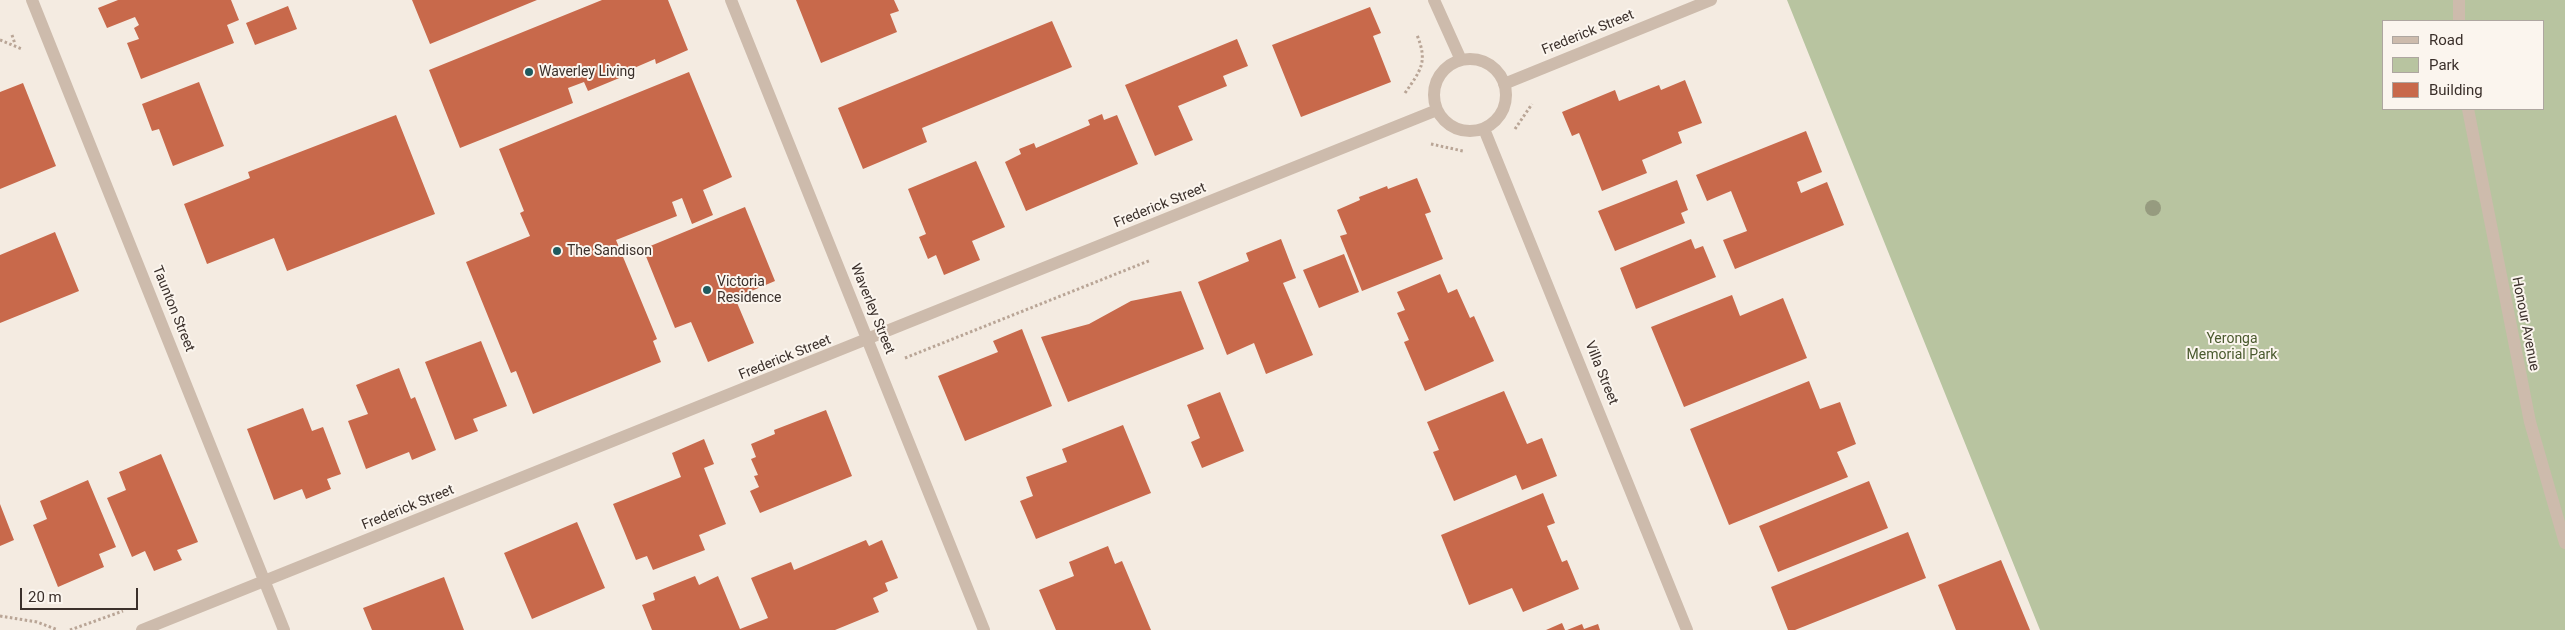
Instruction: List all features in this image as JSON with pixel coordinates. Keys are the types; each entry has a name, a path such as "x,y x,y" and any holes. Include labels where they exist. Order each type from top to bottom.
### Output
{"street":[{"name":"Taunton Street","path":"32,0 284,630"},
{"name":"Waverley Street","path":"731,0 984,630"},
{"path":"1434,0 1461,60"},
{"name":"Frederick Street","path":"1504,84 1711,0"},
{"path":"2459,0 2459,20"},
{"path":"1472,59 1491,66 1504,84 1505,105 1501,115 1484,129 1474,132 1452,127 1443,120 1437,110 1434,90 1437,80 1443,71 1461,60 1472,59"},
{"name":"Frederick Street","path":"142,630 1437,110"},
{"name":"Honour Avenue","path":"2468,110 2530,422 2565,543"},
{"name":"Villa Street","path":"1484,129 1688,630"}],"path":[{"path":"1402,98 1418,74 1424,52 1414,26"},
{"path":"0,40 15,45 12,36"},
{"path":"908,365 905,357 1151,260"},
{"path":"0,616 38,622 58,630"}],"green space":[{"name":"Yeronga Memorial Park","path":"1787,0 2565,0 2565,630 2040,630"}],"building":[{"path":"118,0 231,0 239,20 227,25 234,43 141,79 127,43 139,39 134,28 139,25 135,17 107,28 98,8"},
{"path":"412,0 537,0 430,44"},
{"name":"Waverley Living","path":"602,0 668,0 688,50 656,64 655,59 627,71 629,74 588,91 584,82 568,88 573,103 460,148 429,70"},
{"path":"796,0 894,0 899,11 890,14 897,32 821,63"},
{"path":"288,6 297,29 255,45 246,23"},
{"path":"1370,7 1381,33 1373,36 1391,82 1301,117 1272,45"},
{"path":"1052,21 1072,67 922,128 927,142 863,169 838,108"},
{"path":"1237,39 1248,66 1223,76 1227,86 1178,106 1193,140 1155,156 1125,85"},
{"name":"The Sandison","path":"689,72 732,177 703,190 713,215 692,224 682,198 672,202 677,216 616,240 657,339 653,341 661,362 533,414 516,371 511,373 466,262 530,236 520,213 524,211 499,149"},
{"path":"1685,80 1702,123 1678,132 1682,143 1642,160 1647,173 1602,191 1579,133 1572,136 1562,112 1615,90 1619,101 1659,85 1661,90"},
{"path":"199,82 224,146 173,166 159,129 152,131 142,104"},
{"path":"23,83 56,166 0,189 0,92"},
{"path":"1102,114 1104,120 1117,115 1138,164 1026,211 1005,162 1021,154 1019,149 1034,143 1036,148 1090,125 1088,120"},
{"path":"396,115 435,214 287,271 274,238 207,264 184,204 250,178 248,172"},
{"path":"1806,131 1822,172 1797,182 1801,193 1827,182 1844,225 1735,269 1723,240 1747,231 1731,191 1707,201 1696,175"},
{"path":"976,161 1005,227 972,241 980,260 944,275 936,255 928,259 919,237 926,234 908,189"},
{"path":"1417,178 1431,212 1425,214 1443,259 1362,291 1340,236 1347,234 1337,210 1360,200 1359,197 1387,186 1388,189"},
{"path":"1677,180 1688,210 1681,213 1685,223 1615,251 1598,211"},
{"name":"Victoria Residence","path":"745,207 775,281 735,298 754,343 708,362 691,322 675,328 643,249"},
{"path":"55,232 79,291 0,323 0,255"},
{"path":"1281,239 1296,278 1283,283 1313,355 1266,374 1254,343 1227,355 1198,282 1249,261 1246,253"},
{"path":"1691,239 1695,249 1703,246 1716,277 1636,309 1620,268"},
{"path":"1344,254 1359,292 1319,308 1303,270"},
{"path":"1440,274 1448,293 1457,289 1470,318 1474,316 1494,361 1425,391 1404,342 1409,340 1397,313 1405,310 1397,292"},
{"path":"1181,291 1204,349 1068,402 1041,337 1089,324 1131,301"},
{"path":"1732,295 1740,316 1783,298 1807,358 1684,407 1651,327"},
{"path":"1022,329 1052,406 965,441 938,376 998,352 993,341"},
{"path":"481,341 507,406 473,419 478,431 455,440 425,362"},
{"path":"399,368 411,399 415,397 436,450 412,460 409,452 366,469 348,421 368,414 356,385"},
{"path":"1809,381 1820,409 1840,402 1856,444 1837,452 1848,477 1729,525 1690,429"},
{"path":"1504,391 1527,444 1542,438 1557,476 1522,490 1516,475 1454,501 1433,452 1439,450 1427,422"},
{"path":"1220,392 1244,451 1202,468 1191,442 1200,438 1187,405"},
{"path":"303,408 312,431 323,427 341,474 327,479 331,489 306,499 302,489 274,500 247,429"},
{"path":"826,410 852,476 760,513 750,491 759,487 754,476 758,475 751,459 756,457 751,444 775,434 774,430"},
{"path":"1123,425 1151,493 1036,539 1020,501 1033,496 1026,477 1067,462 1062,449"},
{"path":"704,439 714,464 704,468 726,524 699,535 705,550 653,570 647,556 636,560 613,504 681,477 672,453"},
{"path":"161,454 198,542 177,550 182,560 154,571 145,551 132,557 107,498 126,490 119,472"},
{"path":"88,480 116,547 99,554 104,567 58,587 33,525 47,519 40,501"},
{"path":"1869,481 1888,528 1778,572 1759,526"},
{"path":"1543,493 1555,523 1547,526 1562,562 1567,560 1579,589 1523,612 1512,588 1469,605 1441,535"},
{"path":"0,504 14,540 0,546"},
{"path":"577,522 605,588 532,619 504,553"},
{"path":"1908,532 1926,578 1795,630 1788,630 1771,587"},
{"path":"866,540 869,546 882,540 898,578 885,583 888,591 873,598 879,612 835,630 652,630 642,605 655,600 653,593 695,576 699,585 718,576 740,629 768,618 751,578 791,562 794,570"},
{"path":"1108,546 1115,564 1122,561 1151,630 1056,630 1039,590 1074,576 1069,562"},
{"path":"2001,560 2030,630 1956,630 1938,585"},
{"path":"444,577 464,630 372,630 363,608"},
{"path":"1562,623 1565,630 1546,630"},
{"path":"1582,624 1584,629 1598,624 1600,630 1567,630"}],"place":[{"name":"Waverley Living","path":"529,72"},
{"name":"The Sandison","path":"557,251"},
{"name":"Victoria Residence","path":"707,290"}]}
